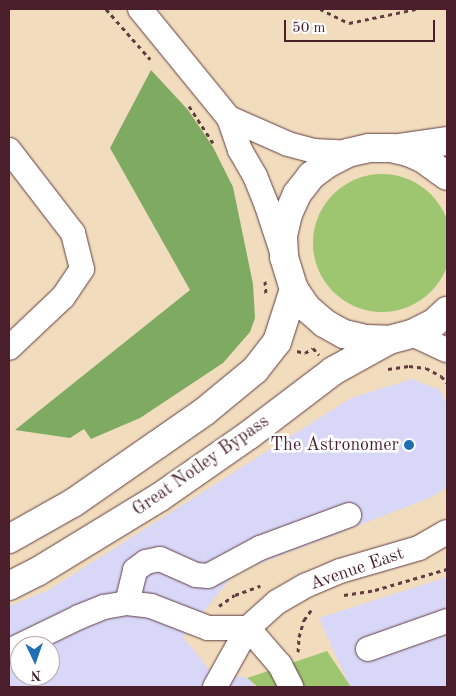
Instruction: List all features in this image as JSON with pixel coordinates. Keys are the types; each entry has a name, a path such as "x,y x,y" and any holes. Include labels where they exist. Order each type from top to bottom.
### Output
{"highway":[{"path":"401,337 366,339 344,334 307,308 273,264 283,236 288,214 297,194 310,176 328,163 348,153 369,148 391,148 447,141"},
{"path":"391,148 408,152 424,159 447,176"},
{"path":"9,539 73,503 196,417 255,370 277,342 294,289"},
{"name":"Great Notley Bypass","path":"9,586 37,572 160,497 249,435 333,371 401,337 434,323 447,311"}],"street":[{"path":"140,9 229,118 240,150 255,176 267,206 273,264"},
{"path":"229,118 288,144 314,150 348,153"},
{"path":"9,150 73,234 82,269 63,297 9,348"},
{"path":"401,337 447,350"},
{"path":"127,603 130,584 135,570 146,562 160,559 196,575 208,576 260,548 349,515"},
{"name":"Avenue East","path":"216,687 248,628 277,602 306,584 340,571 419,548 447,532"},
{"name":"Avenue East","path":"419,548 447,550"},
{"path":"9,651 104,607 127,603 151,606 208,628 248,628 280,665 291,687"},
{"path":"368,649 447,621"}],"path":[{"path":"106,9 156,66"},
{"path":"320,9 348,23 416,9"},
{"path":"185,101 218,152"},
{"path":"266,298 273,264"},
{"path":"277,342 305,353 313,348 333,371"},
{"path":"383,370 409,366 426,368 441,376 447,383"},
{"path":"336,596 375,590 447,569"},
{"path":"300,657 298,649 299,637 304,620 318,603"}],"shaded area":[{"path":"412,379 440,390 447,405 447,487 432,497 235,573 183,637 211,672 247,678 256,687 9,687 9,606 47,591 351,398"},
{"path":"447,577 447,687 350,687 319,618"}],"green space":[{"path":"151,70 188,110 213,147 233,187 253,284 255,318 250,332 223,363 140,418 91,439 84,429 70,438 15,430 190,290 110,148"},
{"path":"382,174 408,180 420,186 430,195 439,205 445,217 451,243 445,269 439,281 430,291 420,300 408,306 382,312 356,306 344,300 334,291 325,281 319,269 313,243 319,217 325,205 334,195 344,186 356,180"},
{"path":"327,651 351,687 258,687 247,678"}],"place":[{"name":"The Astronomer","path":"409,445"}]}
